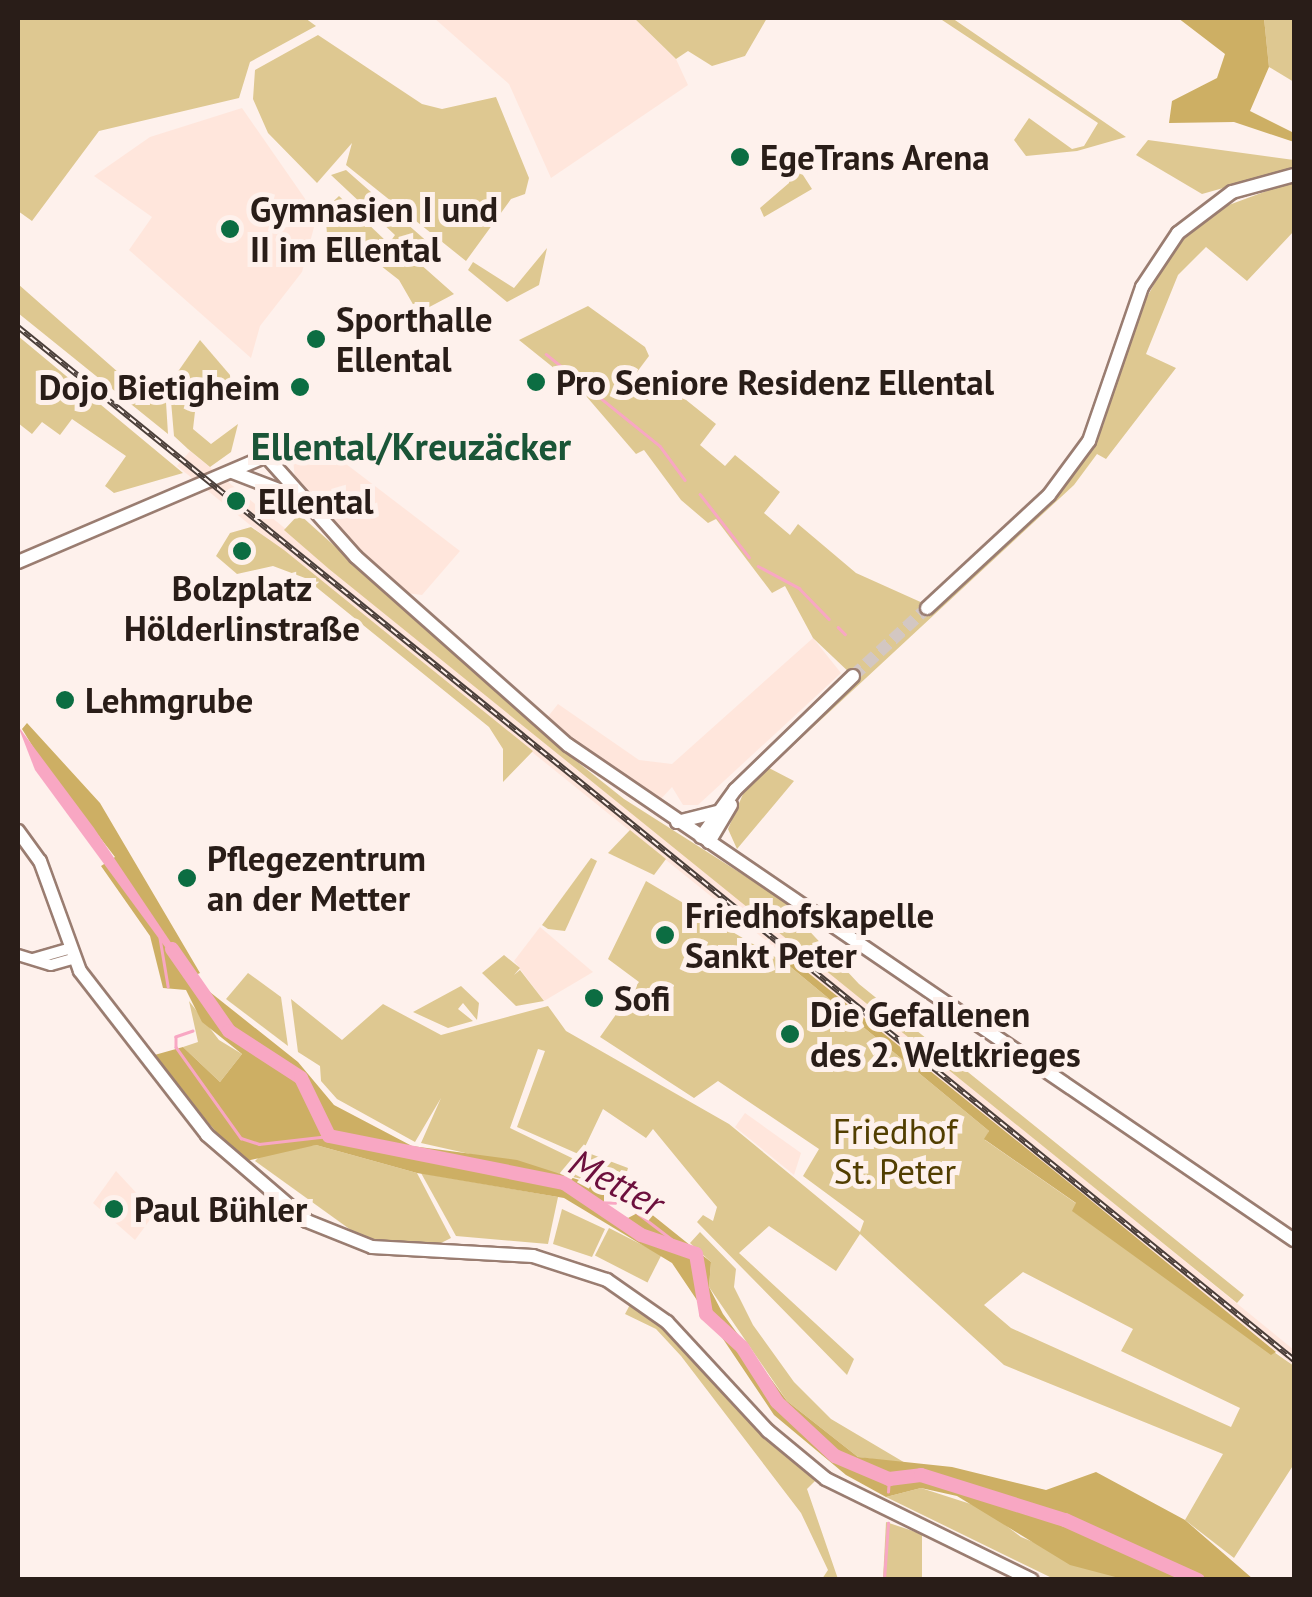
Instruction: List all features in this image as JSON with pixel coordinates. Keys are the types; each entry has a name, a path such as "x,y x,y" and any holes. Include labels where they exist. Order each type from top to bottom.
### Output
{"main road":[{"path":"927,608 1049,495 1089,441 1142,287 1178,233 1222,197 1294,175"},
{"path":"18,562 266,456 298,500 539,723 678,822 1294,1240"},
{"path":"229,472 298,500"},
{"path":"705,839 744,782 853,676"},
{"path":"678,822 720,815"},
{"path":"720,815 734,857"},
{"path":"18,830 40,862 70,954 207,1136 307,1221 372,1247 533,1256 607,1280 668,1322 826,1480 890,1516 994,1558 1032,1580"}],"street":[{"path":"18,955 32,959 70,954"}],"shaded area":[{"path":"434,18 634,18 676,59 688,85 551,178 509,84"},
{"path":"1178,18 1264,18 1269,67 1250,111 1294,133 1294,142 1234,122 1169,123 1172,101 1217,78 1225,54"},
{"name":"Gymnasien I und II im Ellental","path":"242,108 317,216 302,272 260,326 251,358 129,250 152,217 94,176 150,137"},
{"path":"320,444 460,551 422,595 406,593 357,549 295,480 293,458"},
{"path":"190,451 1294,1350 1294,1366 177,466"},
{"path":"813,638 841,673 698,805 683,805 672,787 659,801 546,719 558,704 639,760 672,764"},
{"path":"27,723 100,803 200,973 191,977 298,1062 334,1105 412,1146 517,1160 604,1188 604,1207 628,1218 645,1209 711,1262 709,1287 723,1314 787,1401 858,1457 952,1467 1046,1490 1096,1472 1185,1520 1253,1579 1123,1579 1070,1565 957,1496 921,1488 886,1497 846,1475 774,1415 672,1263 564,1198 417,1173 316,1145 242,1162 151,1056 183,1047 220,1082 242,1054 202,1022 186,990 163,988 150,936 101,866 115,857 44,765 22,729"},
{"path":"18,726 94,828 184,962 179,966 35,770"},
{"path":"540,927 593,972 544,1001 514,961"},
{"path":"791,959 1276,1352 1271,1355 1072,1211 1076,1203 984,1139 989,1131 787,964"},
{"path":"745,1113 801,1153 794,1175 735,1127"},
{"path":"116,1171 155,1213 135,1240 93,1203"}],"green space":[{"path":"18,18 305,18 316,26 250,62 239,98 99,131 32,221 18,211"},
{"path":"634,18 767,18 745,56 712,66 688,51 676,59"},
{"path":"939,18 952,18 1126,137 1077,151 1026,156 1014,140 1029,118 1072,149 1084,146 1098,123"},
{"path":"1264,18 1294,18 1294,82 1269,67"},
{"path":"318,35 422,104 442,109 496,97 529,178 525,194 511,199 466,261 346,165 352,143 317,183 268,133 253,99 255,70"},
{"path":"1148,140 1294,160 1294,168 1202,194 1136,155"},
{"path":"792,158 812,189 764,217 760,208 789,183"},
{"path":"346,170 431,245 419,263 454,294 418,313 399,280 376,262 395,235 331,175"},
{"path":"1294,181 1294,231 1247,281 1206,247 1178,275 1146,354 1176,368 1106,459 1097,454 1074,485 769,768 794,781 737,849 728,829 743,794 853,676 813,638 785,586 772,593 716,519 708,523 681,500 644,450 636,454 580,389 519,340 588,306 645,347 649,356 634,376 660,399 670,387 716,424 700,445 725,466 735,455 780,492 764,513 790,535 798,524 856,573 925,604 1073,472 1103,426 1140,310 1176,244 1218,209"},
{"path":"339,196 388,243 371,266 327,234 325,209"},
{"path":"547,248 539,285 507,302 468,270 473,262 514,288"},
{"path":"18,284 144,395 151,388 166,402 168,434 18,313"},
{"path":"18,336 183,473 114,493 105,486 126,456 72,419 60,435 42,422 32,434 18,423"},
{"path":"200,340 230,375 231,390 170,383"},
{"path":"171,401 196,403 193,429 211,444 238,424 231,452 210,467 188,449 174,436"},
{"path":"299,514 551,741 624,799 805,914 800,921 859,984 1244,1295 1237,1303 329,569 284,530"},
{"path":"251,527 533,751 503,782 503,749 489,727 305,578 273,566 237,574 216,556 230,533"},
{"path":"630,830 666,859 654,875 608,853"},
{"path":"591,858 597,861 565,931 542,925"},
{"name":"Friedhof St. Peter","path":"646,881 787,964 989,1131 985,1140 1077,1204 1073,1211 1294,1366 1294,1464 1234,1558 1185,1520 1223,1454 1004,1365 860,1234 836,1271 769,1226 739,1253 854,1359 847,1375 697,1222 703,1215 713,1221 717,1207 653,1129 646,1138 603,1109 583,1151 628,1168 626,1175 517,1127 545,1051 538,1049 510,1128 576,1160 585,1167 582,1179 421,1143 441,1098 415,1142 337,1099 321,1081 320,1066 298,1052 291,999 342,1040 383,1004 441,1035 548,1006 566,1031 729,1124 860,1232 864,1221 803,1176 819,1149 718,1081 694,1098 600,1037 639,982 608,959","holes":["1023,1272 1133,1329 1121,1351 1240,1408 1231,1427 1011,1328 984,1305"]},
{"path":"504,955 520,968 514,975 520,970 544,1001 516,1006 482,973"},
{"path":"248,973 281,997 288,1046 226,999"},
{"path":"461,986 479,1003 477,1020 463,1003 458,1009 473,1021 448,1028 413,1012"},
{"path":"189,1001 219,1040 242,1054 220,1082 183,1047 198,1042"},
{"path":"316,1145 417,1173 451,1238 437,1245 362,1238 255,1161 265,1151"},
{"path":"421,1173 558,1197 548,1244 456,1236"},
{"path":"562,1209 605,1229 592,1257 553,1244"},
{"path":"609,1228 662,1255 647,1282 595,1256"},
{"path":"700,1232 736,1269 734,1287 753,1325 794,1382 831,1419 907,1464 858,1457 787,1401 709,1287 711,1262 690,1243"},
{"path":"633,1299 815,1481 807,1489 838,1579 822,1579 828,1570 801,1513 681,1356 656,1329 625,1314"},
{"path":"921,1488 983,1508 1021,1537 1123,1579 1054,1579 886,1497"},
{"path":"886,1522 922,1534 922,1579 883,1579"}],"waterway":[{"path":"546,354 660,446 685,480"},
{"path":"700,494 749,557"},
{"path":"758,566 799,588 829,619"},
{"path":"838,627 845,634"},
{"path":"160,938 168,986"},
{"name":"Metter","path":"172,949 229,1031 301,1078 329,1136 564,1183 641,1235 696,1254 706,1314 742,1347 777,1402 835,1456 889,1479 921,1475 1065,1520 1198,1580"},
{"path":"193,1031 176,1037 176,1047 241,1138 259,1144 329,1136"},
{"path":"592,1202 615,1203"},
{"path":"635,1211 678,1244"},
{"path":"888,1492 889,1479"},
{"path":"884,1580 888,1523"}],"tunnel":[{"path":"853,676 927,608"}],"railway":[{"path":"18,327 1294,1360"}],"place":[{"name":"EgeTrans Arena","path":"740,157"},
{"name":"Gymnasien I und II im Ellental","path":"230,229"},
{"name":"Sporthalle Ellental","path":"316,339"},
{"name":"Pro Seniore Residenz Ellental","path":"536,382"},
{"name":"Dojo Bietigheim","path":"300,387"},
{"name":"Ellental","path":"236,501"},
{"name":"Bolzplatz Hölderlinstraße","path":"242,551"},
{"name":"Lehmgrube","path":"65,700"},
{"name":"Pflegezentrum an der Metter","path":"187,878"},
{"name":"Friedhofskapelle Sankt Peter","path":"665,935"},
{"name":"Sofi","path":"594,998"},
{"name":"Die Gefallenen des 2. Weltkrieges","path":"790,1034"},
{"name":"Paul Bühler","path":"114,1209"}],"district":[{"name":"Ellental/Kreuzäcker","path":"411,446"}]}
